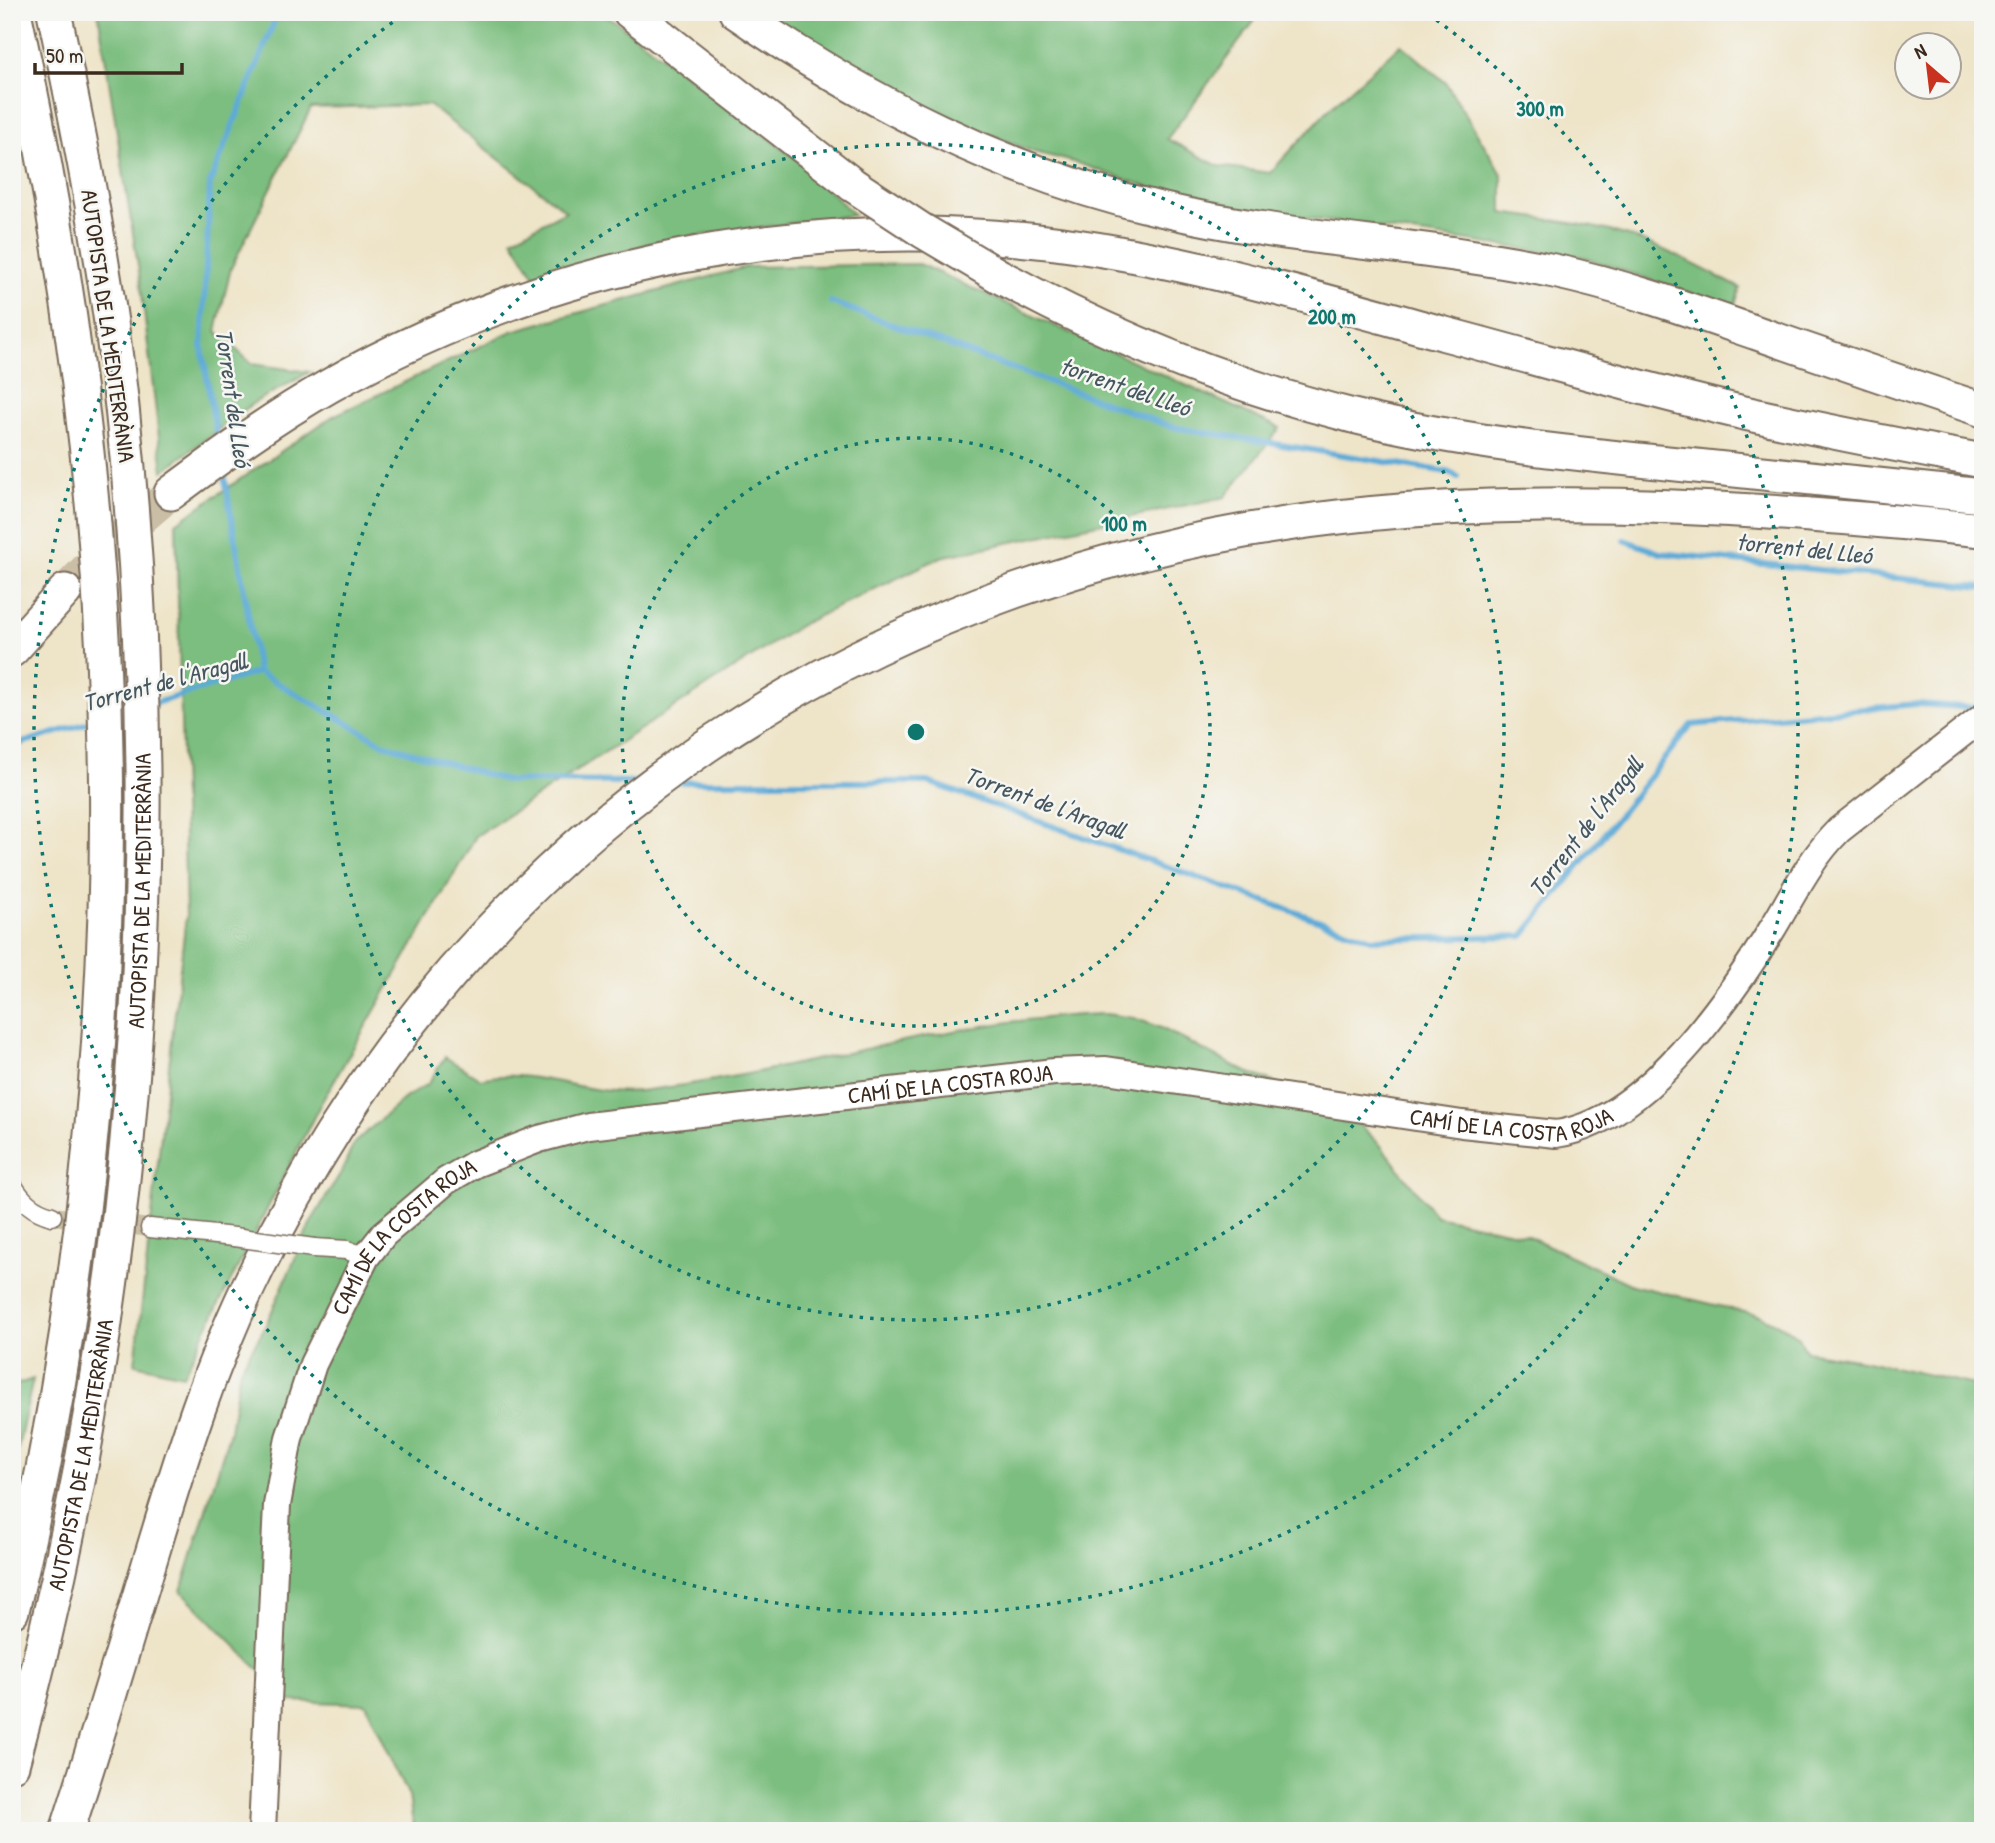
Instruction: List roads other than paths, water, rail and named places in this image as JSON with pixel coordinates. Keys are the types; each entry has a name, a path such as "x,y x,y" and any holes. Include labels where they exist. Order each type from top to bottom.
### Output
{"highway":[{"name":"AUTOPISTA DE LA MEDITERRÀNIA","path":"12,1611 57,1391 84,1195 100,998 105,800 100,623 84,427 61,254 14,12"},
{"name":"AUTOPISTA DE LA MEDITERRÀNIA","path":"12,1765 55,1601 96,1394 132,1108 142,907 144,809 141,661 121,405 92,198 54,12"},
{"path":"630,12 853,185 923,231 999,276 1082,319 1178,360 1307,404 1390,424 1518,447 1983,496"},
{"path":"736,12 804,59 928,127 1004,160 1099,192 1159,209 1227,222 1555,271 1672,304 1983,410"},
{"path":"171,493 247,438 332,384 419,341 515,301 606,273 701,252 806,238 883,234 1055,243 1152,260 1250,282 1738,411 1983,461"},
{"path":"67,1831 200,1405 252,1277 316,1159 401,1034 456,966 490,930 598,828 637,796 719,737 848,661 983,601 1125,556 1271,526 1407,511 1569,505 1718,509 1983,530"},
{"path":"12,650 65,591"}],"street":[{"name":"CAMÍ DE LA COSTA ROJA","path":"262,1831 277,1505 289,1438 313,1364 366,1257 384,1234 446,1181 475,1164 539,1139 588,1126 1055,1072 1106,1070 1462,1124 1556,1133 1579,1129 1632,1098 1657,1077 1690,1042 1731,992 1772,930 1798,881 1839,830 1983,717"},
{"path":"12,1184 20,1197 34,1209 52,1216"},
{"path":"150,1228 347,1250 366,1257"}],"waterway":[{"name":"Torrent del Lleó","path":"218,444 202,348 210,183 278,12"},
{"name":"torrent del Lleó","path":"831,302 1172,427 1447,472 1458,477"},
{"name":"Torrent del Lleó","path":"223,468 258,672"},
{"name":"torrent del Lleó","path":"1624,540 1660,553 1983,587"},
{"name":"Torrent de l'Aragall","path":"152,704 258,672 384,744 507,781 640,782"},
{"name":"Torrent de l'Aragall","path":"679,782 928,782 1371,939 1523,936 1691,725 1916,704 1979,708"},
{"name":"Torrent de l'Aragall","path":"12,746 94,721"}],"tunnel":[{"path":"65,591 105,550 171,493"},
{"path":"52,1216 150,1228"}]}
